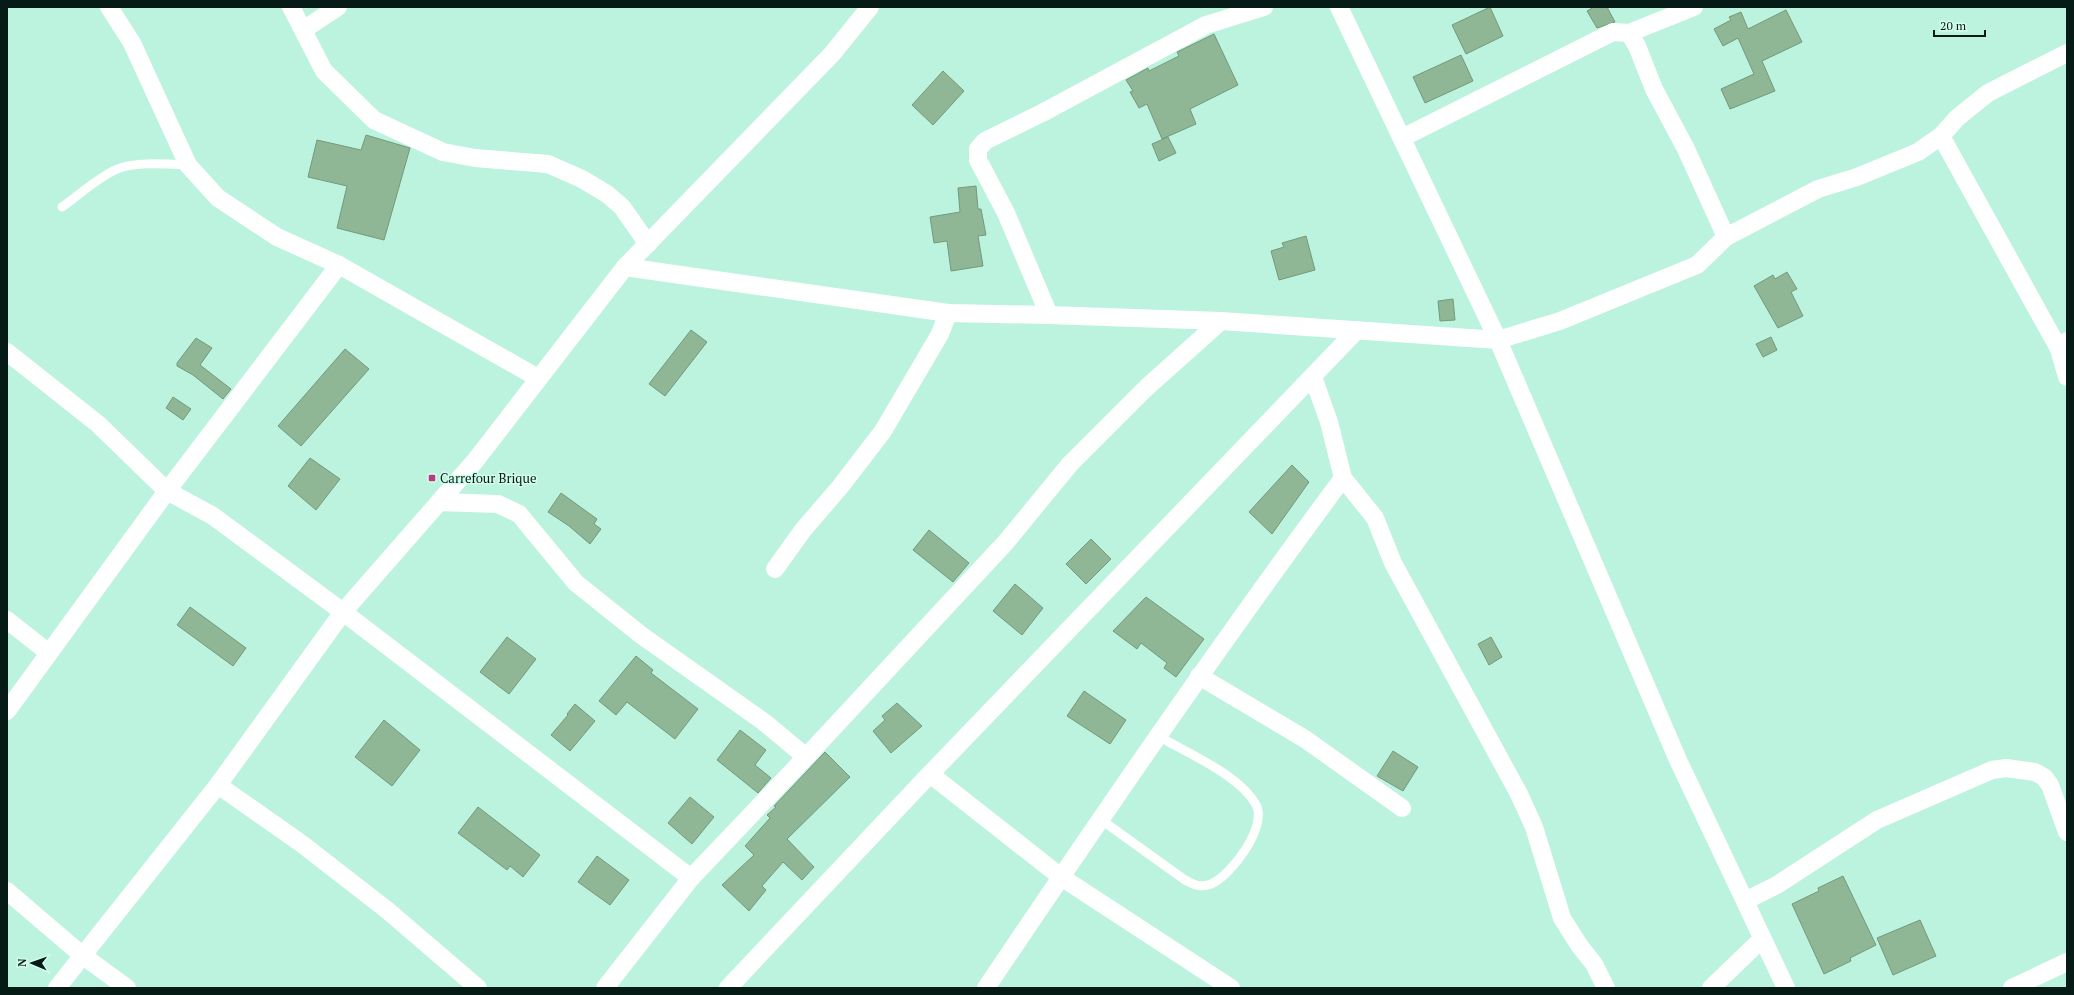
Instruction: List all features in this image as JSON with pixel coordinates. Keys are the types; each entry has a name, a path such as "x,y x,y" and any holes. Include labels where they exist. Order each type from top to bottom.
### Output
{"street":[{"path":"109,7 132,43 188,165 218,198 277,238 339,265 538,378"},
{"path":"291,7 324,71 374,120 443,152 475,158 548,164 582,179 607,194 622,207 648,244"},
{"path":"303,30 338,7"},
{"path":"57,988 218,785 343,612 475,461 625,267 832,54 870,7"},
{"path":"1049,314 1006,213 978,160 978,149 985,141 1042,113 1206,25 1264,7"},
{"path":"1338,7 1498,340 1678,760 1786,988"},
{"path":"1402,138 1613,32 1629,33 1694,7"},
{"path":"1629,33 1638,46 1654,89 1686,149 1726,237"},
{"path":"625,267 948,313 1049,314 1221,321 1498,340 1560,321 1697,265 1726,237 1818,189 1856,177 1918,152 1941,136 1957,118 1988,94 2067,53"},
{"path":"1941,136 2063,345 2067,377"},
{"path":"7,711 167,491 339,265"},
{"path":"774,570 803,530 840,487 883,431 940,334 948,313"},
{"path":"605,988 691,878 1006,542 1070,464 1146,388 1221,321"},
{"path":"728,988 930,774 1313,377 1356,330"},
{"path":"7,352 98,424 167,491 213,516 343,612 691,878"},
{"path":"1313,377 1328,422 1343,478 1375,518 1393,563 1519,794 1534,827 1562,918 1579,945 1594,964 1606,988"},
{"path":"986,988 1199,676 1260,589 1343,478"},
{"path":"439,502 498,504 519,514 576,583 641,635 764,722 806,757"},
{"path":"7,620 49,653"},
{"path":"1199,676 1305,738 1402,808"},
{"path":"1745,901 1777,885 1877,820 1992,770 2006,768 2035,772 2044,777 2050,785 2067,832"},
{"path":"930,774 1061,877 1231,988"},
{"path":"218,785 308,848 388,910 478,988"},
{"path":"7,891 82,955 126,988"},
{"path":"1711,988 1762,939"},
{"path":"2012,988 2067,962"}],"lane":[{"path":"62,207 102,177 116,169 164,163 188,165"},
{"path":"1100,819 1186,880 1197,886 1212,884 1233,866 1254,834 1259,816 1257,806 1250,795 1233,779 1158,736"}],"building":[{"path":"1490,7 1503,36 1466,54 1452,25"},
{"path":"1594,7 1607,7 1615,22 1597,28 1587,11"},
{"path":"1786,10 1802,42 1762,61 1775,91 1730,109 1721,89 1754,74 1738,38 1723,46 1714,29 1731,20 1729,17 1741,12 1748,29"},
{"path":"1214,34 1238,85 1190,109 1196,124 1162,139 1147,104 1139,108 1130,92 1133,91 1126,80 1148,68 1149,71 1179,56 1177,52"},
{"path":"1461,55 1473,81 1425,103 1413,77"},
{"path":"943,71 964,91 933,125 912,105"},
{"path":"366,135 410,148 384,240 337,228 347,186 308,177 317,140 361,150"},
{"path":"1168,137 1176,153 1159,161 1152,144"},
{"path":"976,186 978,209 981,209 986,235 978,236 983,266 951,271 947,241 934,243 930,217 960,212 958,188"},
{"path":"1306,236 1315,270 1279,280 1271,251 1284,247 1282,243"},
{"path":"1787,272 1797,289 1791,292 1803,316 1778,328 1754,286 1773,275 1775,279"},
{"path":"1453,299 1455,320 1440,321 1438,301"},
{"path":"691,330 707,342 665,396 649,384"},
{"path":"1771,337 1777,350 1763,357 1756,344"},
{"path":"196,338 212,348 200,365 231,389 223,399 193,375 177,366 177,363"},
{"path":"345,349 369,369 301,446 278,426"},
{"path":"173,397 191,409 183,420 166,408"},
{"path":"310,458 340,479 316,510 288,486"},
{"path":"1292,465 1309,482 1272,534 1249,512"},
{"path":"561,493 597,519 594,524 601,529 590,544 569,526 548,512"},
{"path":"929,530 969,563 953,582 913,550"},
{"path":"1091,539 1111,559 1086,584 1066,564"},
{"path":"1015,584 1043,608 1022,635 993,611"},
{"path":"1146,597 1204,639 1176,677 1164,668 1167,663 1141,643 1137,649 1113,631"},
{"path":"190,607 246,648 233,666 177,625"},
{"path":"507,637 536,659 509,694 480,672"},
{"path":"1491,637 1502,657 1489,665 1478,644"},
{"path":"636,656 653,670 651,673 698,709 675,739 627,702 616,715 599,701"},
{"path":"1084,691 1126,720 1110,744 1067,716"},
{"path":"897,703 922,726 891,753 873,731 885,720 882,716"},
{"path":"575,704 595,721 570,751 551,735"},
{"path":"384,720 420,750 392,786 355,757"},
{"path":"740,730 766,750 755,765 771,778 758,793 717,760"},
{"path":"1393,751 1418,767 1403,791 1377,776"},
{"path":"825,752 850,777 787,839 814,867 802,880 783,862 762,886 766,890 749,911 722,885 754,855 745,846 770,818 767,815 776,807 774,806"},
{"path":"690,797 714,817 692,844 668,823"},
{"path":"478,807 540,855 523,877 510,866 507,870 458,833"},
{"path":"597,856 629,880 610,905 578,882"},
{"path":"1843,876 1876,945 1850,958 1851,961 1824,974 1792,904 1819,891 1818,888"},
{"path":"1920,920 1936,956 1893,975 1877,938"}],"place":[{"name":"Carrefour Brique","path":"432,478"}]}
